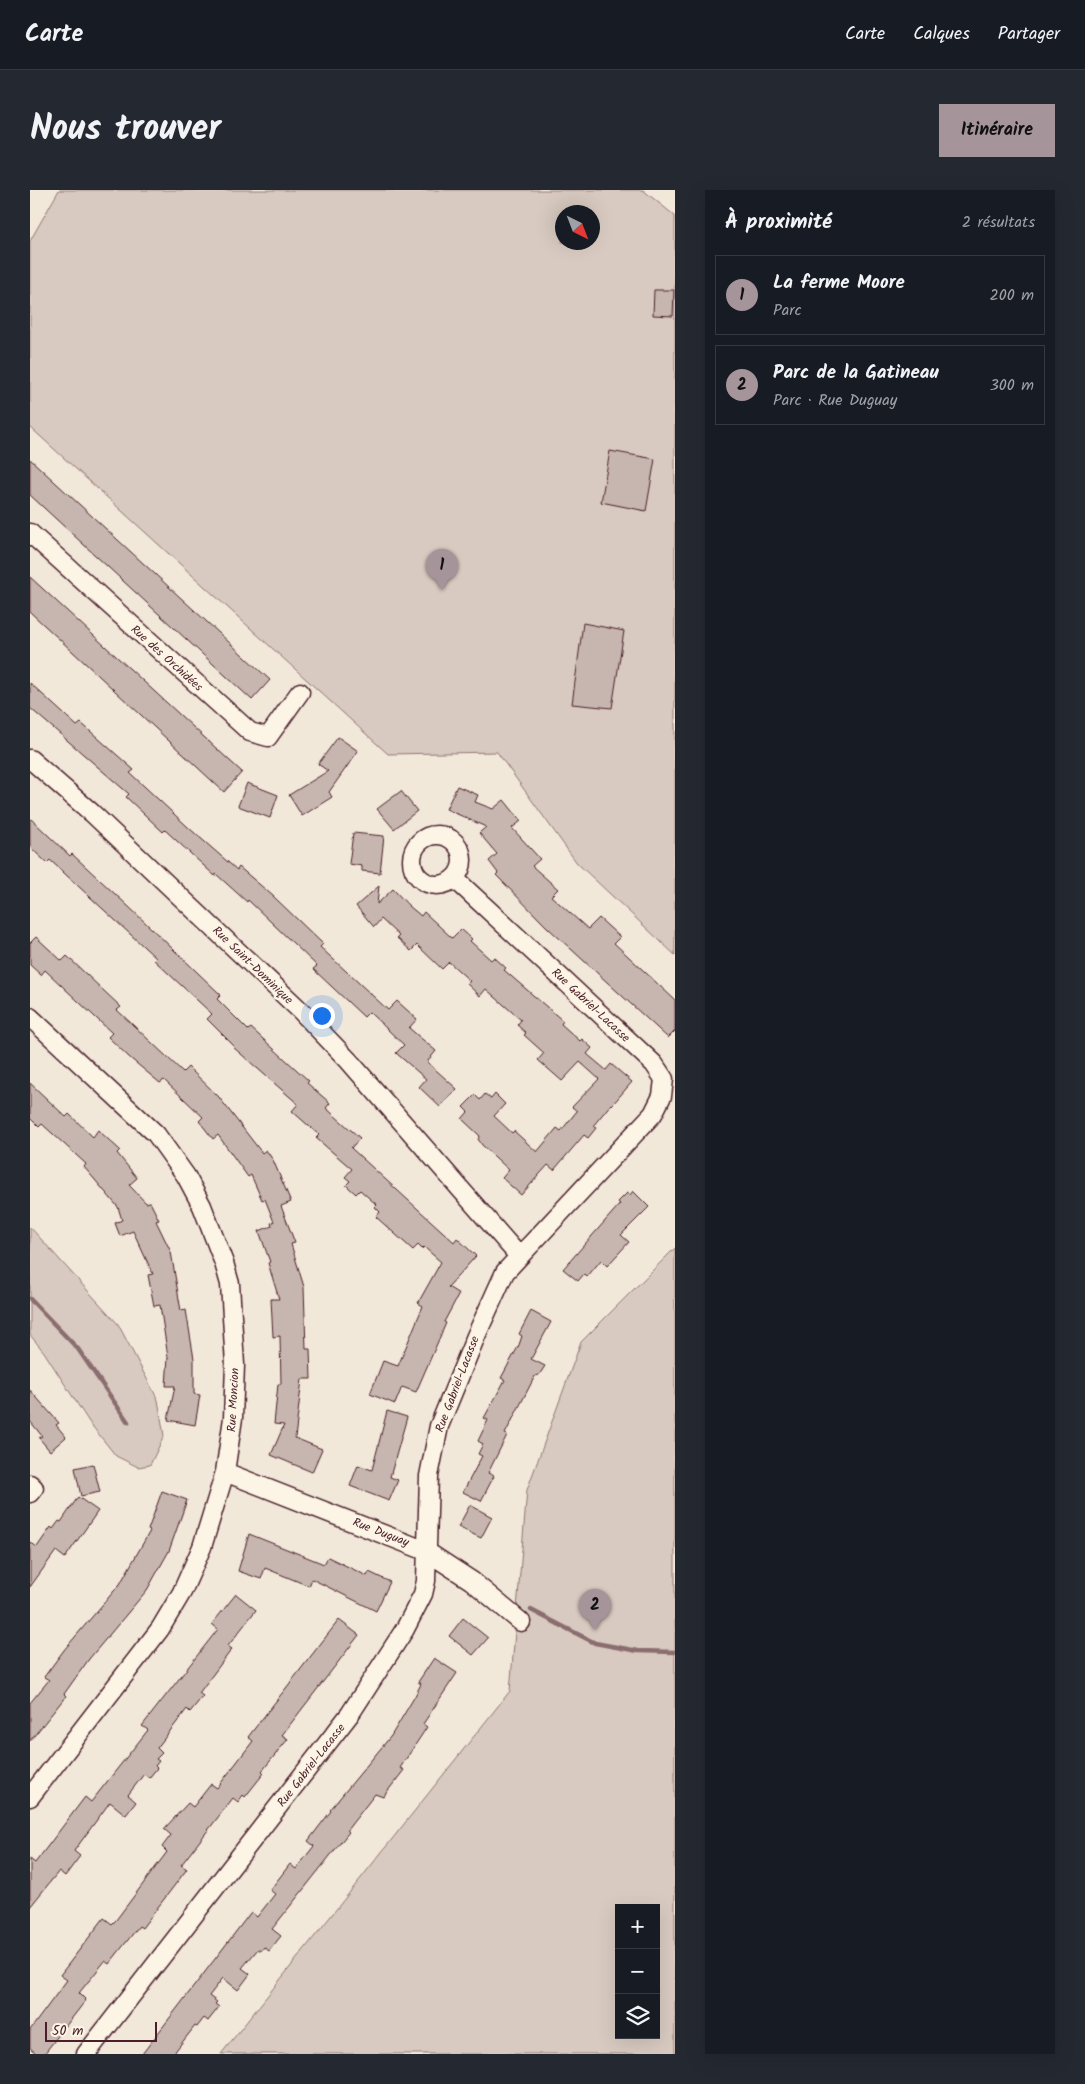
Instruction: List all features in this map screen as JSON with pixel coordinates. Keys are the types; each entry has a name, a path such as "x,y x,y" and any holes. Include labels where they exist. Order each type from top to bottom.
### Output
{"street":[{"name":"Rue des Orchidées","path":"30,533 250,732 268,737 300,692"},
{"name":"Rue Saint-Dominique","path":"30,759 92,813 302,1012 349,1061 518,1255"},
{"name":"Rue Gabriel-Lacasse","path":"86,2054 324,1748 369,1686 405,1629 423,1594 426,1581 429,1476 439,1426 505,1272 518,1255 653,1114 662,1096 664,1079 654,1064 454,878"},
{"name":"Rue Moncion","path":"30,1017 156,1134 186,1176 214,1235 230,1284 235,1365 233,1418 225,1472 202,1547 172,1610 145,1649 30,1797"},
{"name":"Rue Duguay","path":"225,1472 426,1551 472,1581 521,1622"},
{"path":"30,1484 34,1488 30,1493"}],"shaded area":[{"path":"59,190 643,190 675,216 675,955 577,863 497,752 388,754 30,427 30,241"},
{"path":"30,1227 118,1324 158,1400 164,1436 150,1465 138,1467 116,1456 89,1422 44,1352 30,1335"},
{"path":"675,1248 675,2054 221,2054 510,1691 527,1490 581,1342"}],"building":[{"path":"654,290 674,290 673,316 653,315"},
{"path":"610,451 655,459 646,511 601,502"},
{"path":"30,459 270,680 252,700 30,495"},
{"path":"30,577 242,772 224,792 30,612"},
{"path":"583,623 624,631 612,708 572,704"},
{"path":"30,683 77,726 81,723 134,770 130,773 189,828 237,870 239,867 273,896 323,944 320,947 388,1010 397,1001 417,1019 409,1028 436,1051 427,1062 457,1089 440,1107 419,1087 426,1079 396,1053 404,1045 369,1012 364,1017 313,969 317,966 248,900 247,902 216,874 215,876 165,830 163,832 126,797 129,794 30,708"},
{"path":"338,737 358,751 329,792 332,797 302,816 289,795 328,771 318,764"},
{"path":"247,783 278,795 270,818 238,806"},
{"path":"457,786 478,795 475,802 493,809 504,800 521,821 512,828 540,859 532,866 558,889 551,896 588,929 599,918 620,937 614,943 675,1000 675,1031 668,1038 547,927 496,875 498,873 489,861 497,854 479,833 486,827 446,809"},
{"path":"401,791 417,811 394,829 377,809"},
{"path":"30,818 70,856 72,854 221,995 217,999 248,1030 251,1028 309,1081 307,1083 330,1103 326,1108 360,1138 351,1148 454,1242 457,1238 476,1256 448,1287 459,1294 444,1322 446,1323 416,1392 402,1387 395,1404 370,1394 383,1361 398,1366 423,1306 418,1303 441,1262 424,1247 422,1249 418,1245 413,1250 376,1217 380,1212 375,1207 377,1205 360,1190 356,1194 346,1185 350,1181 345,1177 352,1169 316,1138 319,1135 292,1111 298,1104 233,1047 207,1019 212,1014 154,960 156,958 50,860 47,863 30,847"},
{"path":"353,833 384,836 380,873 362,871 362,866 349,864"},
{"path":"379,886 377,904 393,889 421,916 424,912 452,938 461,929 472,939 470,941 491,960 494,957 506,968 504,970 563,1021 561,1024 580,1041 582,1039 592,1048 587,1054 606,1070 611,1064 632,1082 593,1126 596,1128 588,1138 584,1135 554,1170 548,1165 521,1195 502,1178 509,1170 482,1145 478,1139 480,1136 462,1119 468,1112 463,1107 475,1095 480,1100 485,1094 491,1099 495,1094 505,1104 494,1116 537,1152 557,1128 561,1131 577,1111 572,1107 599,1079 580,1062 562,1081 538,1060 544,1053 524,1035 526,1033 517,1025 521,1020 486,989 480,996 467,984 470,981 449,962 442,969 417,945 411,951 397,938 399,936 381,919 374,927 356,906"},
{"path":"36,937 62,961 67,956 121,1007 117,1010 183,1072 188,1067 218,1096 262,1153 266,1150 273,1160 291,1202 281,1206 295,1243 291,1244 304,1287 306,1349 310,1349 311,1379 302,1379 295,1438 322,1449 312,1472 271,1455 284,1425 274,1424 278,1384 281,1384 280,1336 273,1337 271,1299 279,1299 268,1263 270,1262 259,1231 272,1226 271,1223 274,1222 265,1199 262,1200 251,1175 248,1177 218,1135 213,1139 199,1121 203,1117 164,1080 160,1083 130,1058 108,1037 112,1033 45,970 41,975 30,965 30,943"},
{"path":"30,1083 66,1117 69,1114 93,1137 98,1130 120,1150 117,1153 137,1178 129,1185 146,1203 150,1202 159,1220 156,1221 171,1252 181,1311 186,1310 194,1359 194,1394 200,1395 195,1425 168,1420 175,1386 166,1386 168,1357 160,1305 154,1306 148,1275 153,1274 133,1231 120,1236 115,1223 122,1220 118,1207 84,1167 86,1164 42,1124 39,1127 30,1118"},
{"path":"633,1191 649,1207 621,1235 629,1242 607,1266 601,1260 587,1277 584,1274 578,1281 563,1269 620,1204 618,1202 627,1193 630,1195"},
{"path":"531,1311 551,1322 531,1359 545,1366 539,1375 535,1376 505,1434 507,1435 488,1473 494,1476 481,1501 463,1492 482,1456 478,1454 483,1444 478,1441 488,1420 484,1418 505,1380 501,1378 519,1345 522,1336 519,1334"},
{"path":"30,1390 59,1423 56,1425 66,1437 50,1451 39,1438 42,1436 30,1421"},
{"path":"387,1411 407,1417 390,1477 398,1480 389,1501 350,1486 358,1465 372,1470"},
{"path":"93,1464 100,1492 81,1496 75,1468"},
{"path":"162,1491 187,1500 169,1551 147,1590 89,1659 64,1694 66,1696 30,1741 30,1703 49,1680 44,1677 64,1650 120,1584 150,1531 148,1530"},
{"path":"78,1497 98,1511 65,1558 56,1551 30,1587 30,1542 37,1547 51,1527 53,1529 59,1521 61,1522"},
{"path":"470,1505 492,1517 481,1538 458,1527"},
{"path":"249,1534 324,1564 328,1557 367,1576 369,1572 390,1582 376,1611 312,1579 309,1586 265,1568 261,1579 238,1571"},
{"path":"236,1594 256,1610 228,1646 232,1649 199,1693 203,1696 190,1712 187,1709 157,1748 162,1753 156,1759 159,1761 155,1766 157,1768 149,1778 144,1774 128,1795 136,1802 126,1815 110,1802 74,1851 80,1856 65,1876 59,1871 30,1907 30,1859 35,1863 85,1797 91,1802 148,1730 142,1726 218,1629 212,1624"},
{"path":"463,1618 488,1638 473,1655 449,1636"},
{"path":"339,1620 359,1635 282,1735 288,1739 262,1771 264,1773 245,1797 243,1795 238,1802 233,1798 181,1865 187,1869 142,1928 139,1926 109,1964 105,1961 79,1993 86,2000 44,2054 37,2054 30,2048 30,2030 67,1980 60,1975 104,1918 112,1924 116,1920 167,1852 162,1847 171,1835 164,1829 188,1803 193,1807 211,1784 217,1788 253,1741 248,1737"},
{"path":"434,1658 457,1673 423,1724 427,1727 400,1768 404,1770 383,1797 375,1794 347,1830 349,1832 272,1929 281,1936 269,1951 264,1947 261,1951 258,1949 242,1968 250,1974 238,1990 223,1978 209,1996 217,2002 215,2004 219,2007 208,2021 204,2018 197,2027 195,2026 173,2054 142,2054 251,1912 257,1917 275,1894 270,1890 290,1864 296,1869 314,1846 308,1841 330,1810 391,1736 421,1684 418,1682"}],"waterway":[{"path":"30,1299 78,1349 128,1422"},
{"path":"531,1610 595,1643 638,1651 675,1652"}],"place":[{"name":"La ferme Moore","path":"442,590"},
{"name":"Parc de la Gatineau","path":"595,1630"}]}
